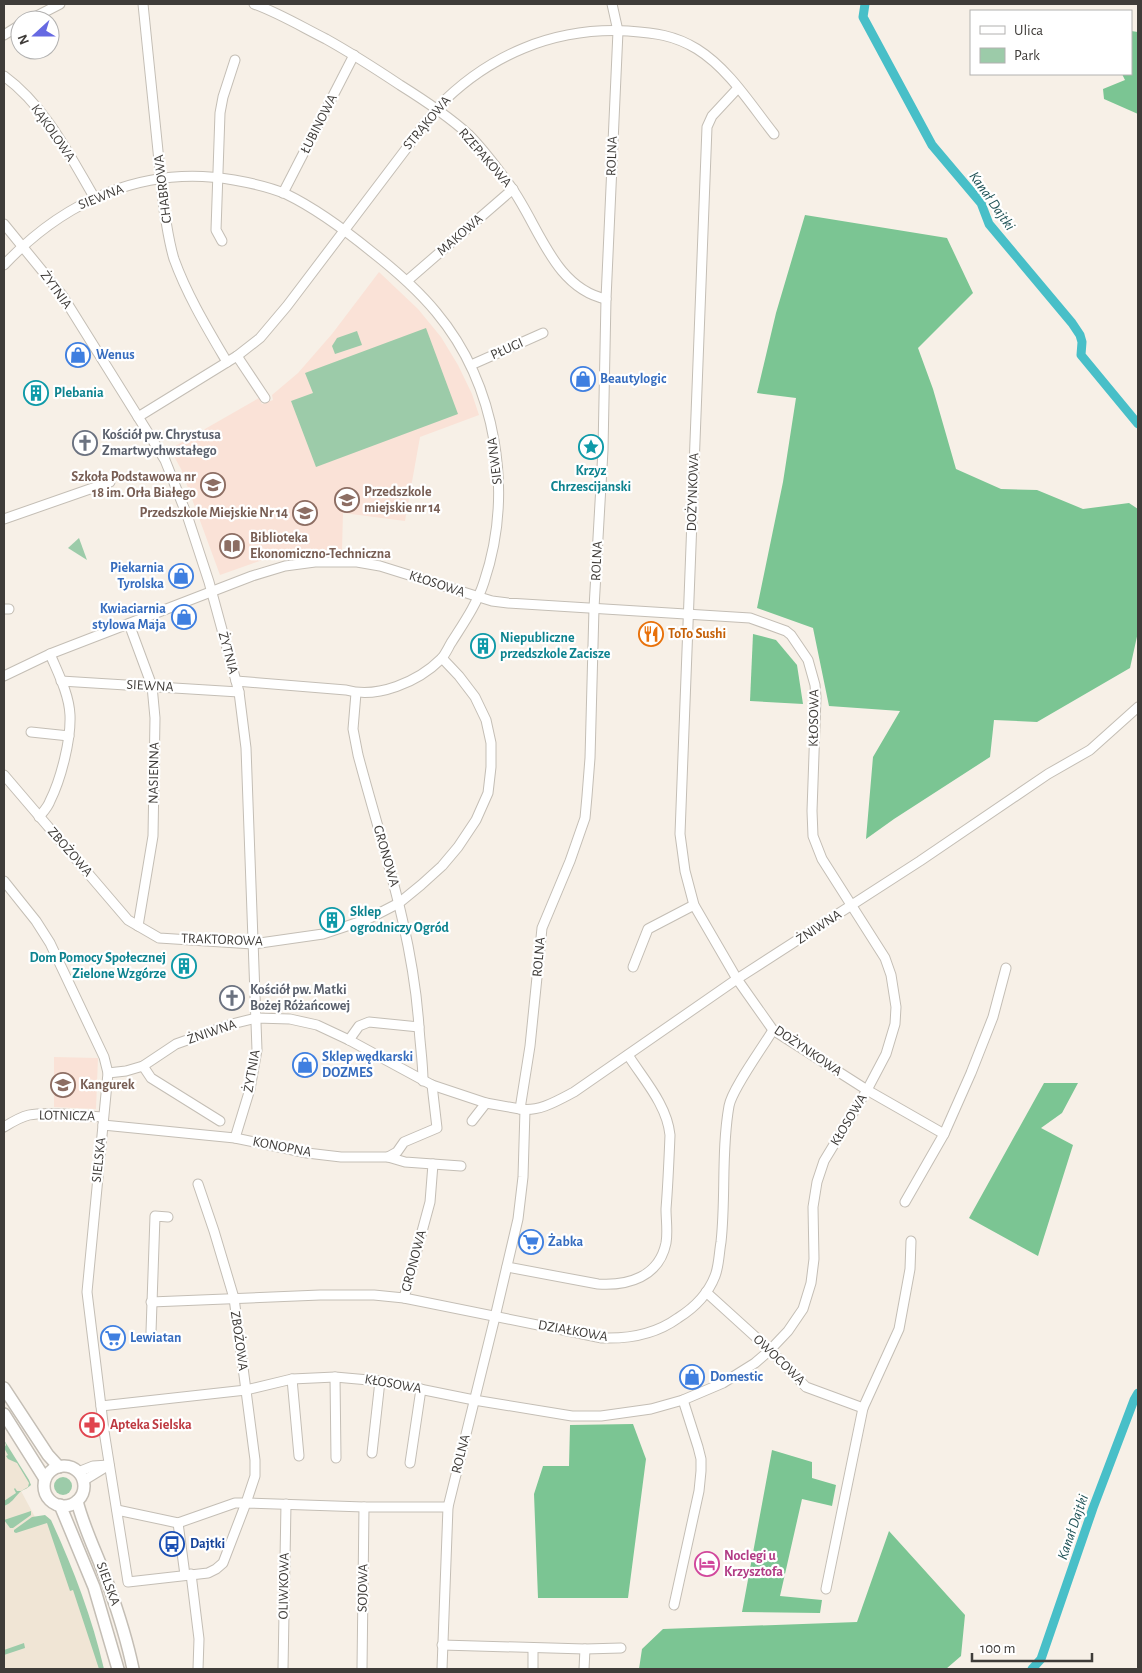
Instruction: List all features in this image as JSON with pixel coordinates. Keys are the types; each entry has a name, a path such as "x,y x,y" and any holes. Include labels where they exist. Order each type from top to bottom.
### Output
{"main road":[{"path":"4,1388 58,1467"},
{"name":"SIELSKA","path":"4,1414 45,1479 44,1485 47,1495 54,1503 60,1505 94,1587 118,1669"},
{"path":"45,1479 48,1474 58,1467 69,1467 81,1477 83,1492 77,1501 60,1505"},
{"name":"SIELSKA","path":"77,1501 81,1518 108,1584 123,1629 133,1669"}],"street":[{"path":"48,10 60,4"},
{"name":"CHABROWA","path":"143,4 164,210 174,258 197,312 227,362"},
{"name":"RZEPAKOWA","path":"254,4 272,10 354,55 437,108 468,134 494,164 513,189 561,270 576,286 593,296 606,299"},
{"name":"ROLNA","path":"442,1669 448,1507 518,1219 523,1176 523,1110 542,928 570,861 585,818 591,740 594,608 603,450 606,299 618,31 612,4"},
{"name":"STRĄKOWA","path":"138,417 237,356 260,338 287,306 437,108 473,76 522,48 569,34 593,31 657,33 672,36 698,50 716,64 738,88 774,134"},
{"name":"ŁUBINOWA","path":"283,193 354,55"},
{"path":"222,241 216,230 220,113 223,96 235,60"},
{"name":"KĄKOLOWA","path":"4,76 15,84 40,111 66,149 94,197"},
{"name":"DOŻYNKOWA","path":"738,88 712,116 707,127 680,834 685,871 694,905 737,979 773,1030 867,1090 944,1134"},
{"name":"SIEWNA","path":"4,265 22,246 54,221 94,197 142,182 189,175 248,182 283,193 317,211 344,229 408,280 438,314 471,365 491,426 497,457 499,493 494,546 484,583 478,597 442,658 423,673 403,684 356,693 346,690 236,681"},
{"name":"MAKOWA","path":"408,280 513,189"},
{"name":"ŻYTNIA","path":"4,224 62,295 167,465 188,518 239,692 246,748 257,1050 250,1089 235,1138"},
{"name":"PŁUGI","path":"471,365 543,333"},
{"path":"237,356 265,398"},
{"path":"4,519 110,482"},
{"name":"KŁOSOWA","path":"4,676 50,654 252,576 280,568 315,562 341,562 380,566 478,597 508,603 750,618 786,631 791,635 808,660 816,697 812,810 813,836 822,859 885,958 891,975 896,1007 895,1024 886,1054 867,1090 824,1161 817,1182 813,1206 814,1259 811,1283 803,1309 788,1331 770,1350 755,1363 723,1383 683,1400 651,1410 601,1416 572,1416 474,1400 380,1381 335,1377 292,1379 246,1390 101,1406"},
{"name":"NASIENNA","path":"129,624 152,686 155,718 153,836 138,926"},
{"path":"39,817 50,802 60,774 69,736 70,716 62,681 50,654"},
{"name":"TRAKTOROWA","path":"138,926 159,938 253,944 323,934 368,919 399,902 442,866 458,847 476,820 488,793 491,743 486,720 475,697 442,658"},
{"name":"SIEWNA","path":"62,681 239,692"},
{"name":"GRONOWA","path":"356,693 353,708 354,737 399,902 409,947 423,1065 423,1081"},
{"name":"ŻNIWNA","path":"108,1072 126,1071 143,1066 176,1044 232,1024 256,1018 290,1019 317,1025 349,1040 423,1081 486,1103 523,1110 548,1105 574,1092 737,979 852,906 1048,774 1090,750 1138,708"},
{"path":"31,732 69,736"},
{"name":"ZBOŻOWA","path":"4,775 128,920 138,926"},
{"name":"SIELSKA","path":"4,881 36,921 50,943 104,1056 108,1072 87,1292 109,1465 128,1582"},
{"path":"633,967 648,929 694,905"},
{"path":"905,1202 944,1134 971,1074 993,1017 1006,968"},
{"path":"349,1040 359,1026 369,1022 419,1027"},
{"name":"DZIAŁKOWA","path":"151,1302 374,1295 404,1298 602,1338 616,1339 635,1337 671,1323 689,1311 706,1292 715,1276 722,1234 729,1103 773,1030"},
{"path":"507,1267 611,1285 625,1284 644,1276 660,1261 667,1242 669,1122 628,1055"},
{"path":"143,1066 151,1078 220,1121"},
{"path":"388,1156 397,1152 404,1142 437,1128 432,1085"},
{"path":"472,1121 486,1103"},
{"name":"LOTNICZA","path":"4,1127 15,1120 43,1114 103,1121"},
{"name":"KONOPNA","path":"103,1121 235,1138 307,1154 341,1157 388,1156 405,1162 461,1166"},
{"name":"GRONOWA","path":"404,1298 430,1202 433,1164"},
{"name":"ZBOŻOWA","path":"128,1582 208,1573 224,1563 255,1476 255,1460 234,1298 198,1184"},
{"path":"151,1332 155,1216 168,1217"},
{"path":"826,1589 863,1408 899,1329 910,1269 911,1241"},
{"name":"OWOCOWA","path":"706,1292 770,1350 806,1387 863,1408"},
{"path":"335,1377 336,1458"},
{"path":"292,1379 299,1456"},
{"path":"372,1453 380,1381"},
{"path":"410,1463 421,1389"},
{"path":"674,1605 701,1471 698,1447 683,1400"},
{"path":"81,1477 109,1465"},
{"path":"117,1510 178,1523 235,1503 246,1502 364,1507 448,1507"},
{"name":"OLIWKOWA","path":"283,1669 286,1504"},
{"name":"SOJOWA","path":"362,1669 364,1507"},
{"path":"178,1523 199,1639 198,1669"},
{"path":"442,1645 585,1649 621,1648"},
{"path":"533,1669 534,1648"},
{"path":"584,1669 585,1649"}],"shaded area":[{"path":"379,272 418,309 441,337 458,365 472,394 479,415 420,437 405,521 343,513 342,550 303,550 265,559 220,575 181,469 170,449 259,398 262,404 273,400 272,395 298,373 332,334"},
{"path":"54,1057 98,1058 96,1109 54,1107"},
{"path":"4,1441 29,1480 28,1488 21,1491 35,1517 48,1517 103,1669 4,1669"}],"green space":[{"path":"1132,31 1138,32 1138,114 1104,99 1103,89 1125,80 1122,75 1132,75"},
{"path":"805,215 947,238 973,293 918,348 933,389 956,469 1001,489 1037,490 1083,509 1129,503 1138,509 1138,632 1130,668 1037,722 994,720 990,757 866,839 873,757 900,711 829,706 813,628 757,608 783,482 796,398 757,393 776,313"},
{"path":"426,328 458,414 316,467 291,401 313,393 305,373"},
{"path":"357,331 362,345 335,354 332,346 337,338"},
{"path":"79,538 87,560 68,548"},
{"path":"753,634 776,640 797,665 803,704 750,701"},
{"path":"1044,1083 1078,1083 1062,1113 1041,1128 1073,1145 1038,1256 969,1218"},
{"path":"633,1424 646,1459 628,1598 538,1598 534,1494 543,1466 569,1466 570,1425"},
{"path":"4,1440 31,1485 28,1487 29,1483 17,1463 8,1459 4,1448 6,1445"},
{"path":"772,1450 812,1462 812,1478 836,1485 832,1506 802,1499 780,1596 822,1600 820,1613 742,1612"},
{"path":"63,1477 69,1480 72,1486 69,1492 63,1495 57,1492 54,1486 57,1480"},
{"path":"28,1487 4,1506 4,1501 16,1493 15,1488 17,1491"},
{"path":"31,1511 31,1515 13,1528 10,1528 4,1520"},
{"path":"45,1515 51,1520 67,1556 88,1612 104,1669 99,1669 73,1590 70,1591 47,1523 14,1532 14,1530 32,1517"},
{"path":"889,1531 965,1615 961,1656 946,1669 639,1669 642,1649 663,1629 857,1622"},
{"path":"24,1643 25,1648 4,1655 4,1650"}],"waterway":[{"name":"Kanał Dajtki","path":"865,4 863,17 932,145 981,203 989,224 1072,323 1082,342 1081,355 1138,424"},
{"name":"Kanał Dajtki","path":"1032,1669 1041,1659 1093,1508 1138,1393"}],"place":[{"name":"Wenus","path":"78,355"},
{"name":"Beautylogic","path":"583,379"},
{"name":"Plebania","path":"36,393"},
{"name":"Kościół pw. Chrystusa Zmartwychwstałego","path":"85,443"},
{"name":"Krzyz Chrzescijanski","path":"591,447"},
{"name":"Szkoła Podstawowa nr 18 im. Orła Białego","path":"213,485"},
{"name":"Przedszkole miejskie nr 14","path":"347,500"},
{"name":"Przedszkole Miejskie Nr 14","path":"305,513"},
{"name":"Biblioteka Ekonomiczno-Techniczna","path":"232,546"},
{"name":"Piekarnia Tyrolska","path":"181,576"},
{"name":"Kwiaciarnia stylowa Maja","path":"184,617"},
{"name":"ToTo Sushi","path":"651,634"},
{"name":"Niepubliczne przedszkole Zacisze","path":"483,646"},
{"name":"Sklep ogrodniczy Ogród","path":"332,920"},
{"name":"Dom Pomocy Społecznej Zielone Wzgórze","path":"184,966"},
{"name":"Kościół pw. Matki Bożej Różańcowej","path":"232,998"},
{"name":"Sklep wędkarski DOZMES","path":"305,1065"},
{"name":"Kangurek","path":"63,1085"},
{"name":"Żabka","path":"531,1242"},
{"name":"Lewiatan","path":"113,1338"},
{"name":"Domestic","path":"692,1377"},
{"name":"Apteka Sielska","path":"92,1425"},
{"name":"Dajtki","path":"172,1544"},
{"name":"Noclegi u Krzysztofa","path":"707,1564"}]}
